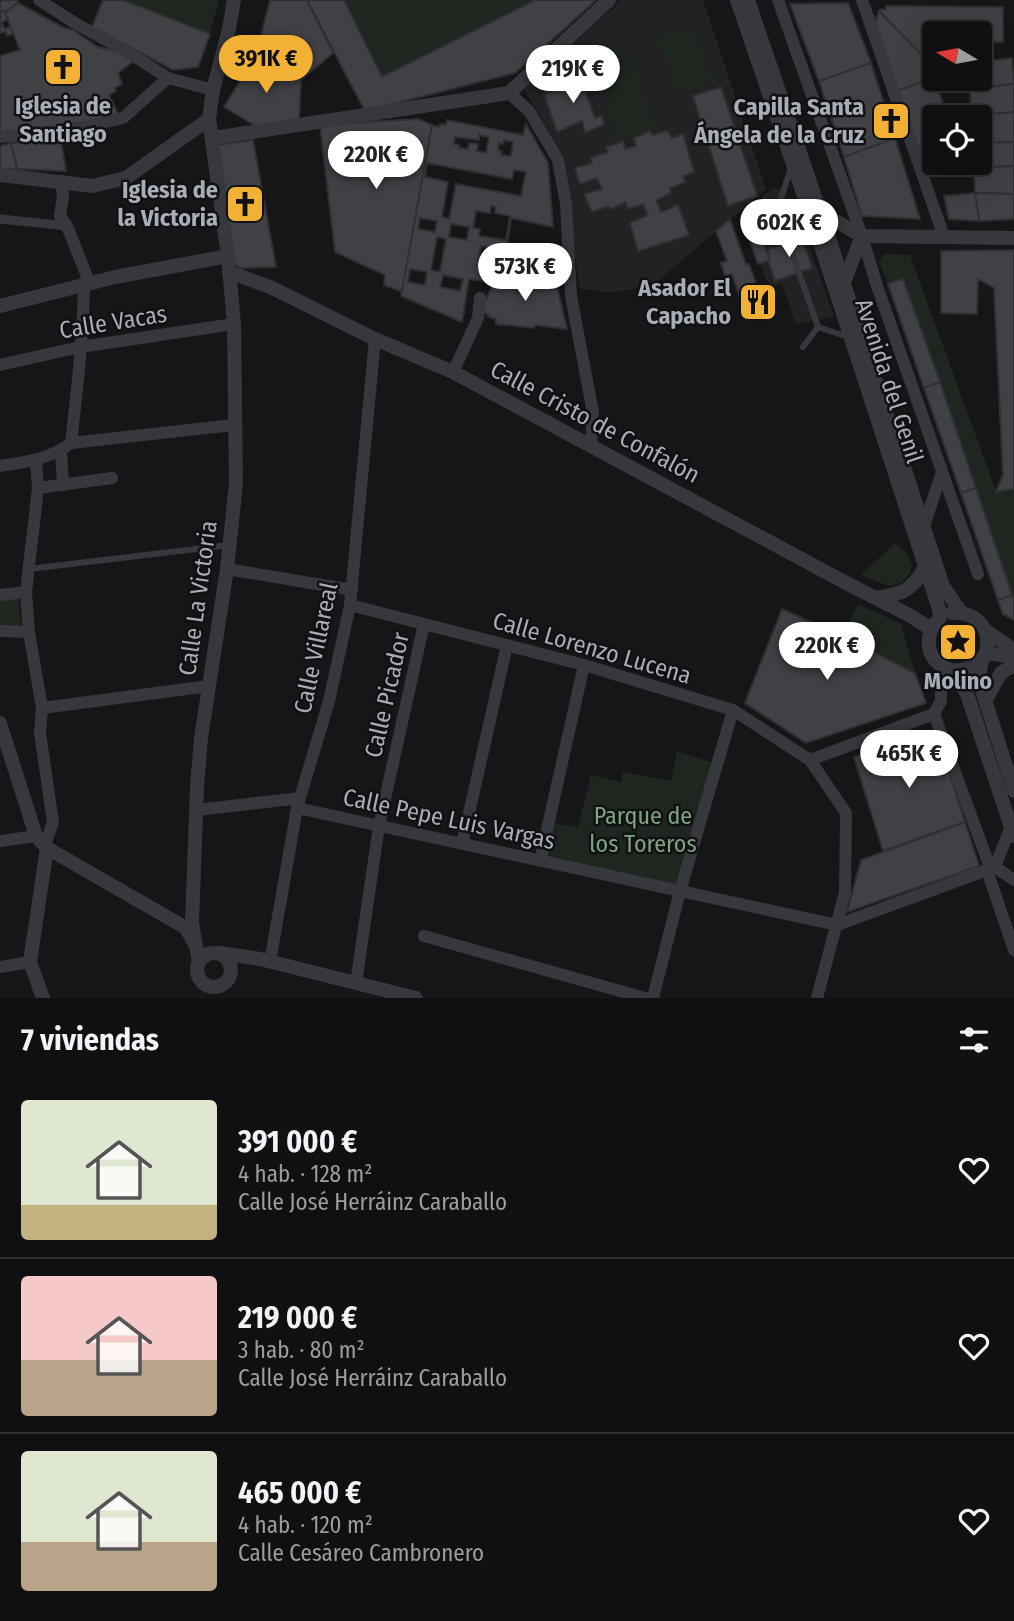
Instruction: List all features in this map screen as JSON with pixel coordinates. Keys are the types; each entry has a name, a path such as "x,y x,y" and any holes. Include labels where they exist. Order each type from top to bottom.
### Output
{"street":[{"path":"38,0 168,78 213,90"},
{"name":"Calle La Victoria","path":"199,962 192,923 201,738 227,569 236,483 234,324 228,257 209,119 234,0"},
{"path":"213,138 509,93 610,0"},
{"name":"Avenida del Genil","path":"737,0 939,609 935,624"},
{"name":"Avenida del Genil","path":"748,0 943,586 961,612"},
{"name":"Avenida del Genil","path":"778,0 978,574"},
{"path":"862,0 944,237"},
{"path":"0,137 66,130 122,118 168,78"},
{"path":"509,93 529,110 558,160 566,204 571,296 593,413 591,445"},
{"path":"0,175 92,186 126,178 209,119"},
{"path":"61,181 63,196 60,216 68,226 87,285 77,393 66,447 63,485"},
{"path":"820,212 862,236 1014,238"},
{"path":"0,219 68,226"},
{"path":"844,282 862,236"},
{"path":"0,306 116,277 228,257"},
{"name":"Calle Cristo de Confalón","path":"229,272 271,287 375,339 453,372 876,598 909,615 935,624"},
{"path":"453,372 478,317 480,298"},
{"name":"Calle Vacas","path":"0,365 80,347 234,324"},
{"name":"Calle Villareal","path":"265,961 299,803 329,701 350,605 375,339"},
{"path":"0,466 36,461 66,447 234,425"},
{"path":"36,461 38,488 26,592 29,632 42,708 40,733 53,822 43,843 30,962 43,998"},
{"name":"Avenida del Genil","path":"924,526 942,472"},
{"path":"38,488 112,478"},
{"path":"876,598 909,589 917,582 925,567"},
{"path":"227,569 352,590"},
{"path":"0,595 26,592"},
{"name":"Calle Lorenzo Lucena","path":"350,605 584,665 733,710 810,760"},
{"path":"837,925 991,869 1012,831 967,694 949,670 938,664 932,656 929,638 935,624 950,613 961,612 974,617 985,629 1014,650"},
{"name":"Calle Picador","path":"356,983 379,826 424,624"},
{"path":"985,629 1014,639"},
{"path":"985,629 987,638 980,673 985,701 1014,791"},
{"path":"0,631 29,632"},
{"path":"462,844 507,645"},
{"path":"949,670 969,670 984,656 1014,657"},
{"path":"540,861 584,665"},
{"path":"985,701 1001,673 1014,665"},
{"path":"817,998 845,892 846,813 810,760 934,714 941,701 941,682 949,670"},
{"path":"42,708 209,686"},
{"path":"653,998 680,891 733,710"},
{"path":"934,714 991,869 1014,950"},
{"path":"0,723 43,843"},
{"name":"Calle Pepe Luis Vargas","path":"197,810 299,803 379,826 837,925"},
{"path":"0,841 43,843 186,928 196,946"},
{"path":"991,869 1014,880"},
{"path":"424,936 645,998"},
{"path":"219,953 229,960 232,972 227,982 206,992 197,973 199,962 208,954 219,953 265,961 416,998"},
{"path":"232,972 265,961"},
{"path":"0,967 30,962"}],"lane":[{"path":"793,163 777,210 818,327"},
{"path":"818,327 851,338"},
{"path":"803,347 818,327"},
{"path":"29,569 230,545"}],"shaded area":[{"path":"621,0 703,0 766,189 652,286 609,293 579,288 564,159 524,89"},
{"path":"774,187 794,202 834,317 796,324 782,284 769,288 741,216"},
{"path":"952,624 964,625 972,630 975,637 971,654 957,661 943,653 940,644 942,635"}],"green space":[{"path":"123,0 219,0 210,34"},
{"path":"344,0 535,0 382,77"},
{"path":"693,25 715,83 677,94 655,37"},
{"path":"626,42 655,129 618,143 590,55"},
{"path":"884,254 910,255 996,491 1014,489 1014,601 903,279 888,284 879,261"},
{"path":"895,543 906,552 912,566 904,580 889,586 861,575"},
{"path":"18,595 21,629 0,629 0,598"},
{"path":"858,604 901,624 915,673 842,636"},
{"name":"Parque de los Toreros","path":"677,751 717,764 680,891 540,861 548,822 578,827 591,775 621,782 623,772 671,781"}],"building":[{"path":"17,0 18,3 5,13 0,13 0,2"},
{"path":"103,0 123,0 210,34 198,67 173,70 92,27"},
{"path":"270,0 307,0 333,53 301,80 256,55"},
{"path":"307,0 344,0 382,77 535,0 596,0 515,73 365,111"},
{"name":"Iglesia de Santiago","path":"18,3 64,28 73,30 98,47 116,51 135,60 118,73 122,84 109,95 120,118 0,138 0,56 20,50 5,13"},
{"path":"848,3 871,63 819,81 790,4"},
{"path":"886,6 1003,7 1003,42 992,42 992,21 922,21 921,54 879,11 885,10"},
{"path":"4,11 8,19 1,23 5,29 10,27 13,34 7,36 6,32 0,33 0,13"},
{"path":"879,11 921,54 922,82 897,91 873,22"},
{"path":"256,55 301,80 299,120 257,127 224,107"},
{"path":"1012,58 1014,84 992,86 992,60"},
{"path":"871,63 895,138 844,157 819,81"},
{"path":"588,71 590,81 582,83 595,118 602,116 604,124 585,133 582,121 557,132 544,94 566,87 564,78"},
{"path":"922,82 922,91 939,91 944,105 922,105 922,164 897,91"},
{"path":"1014,84 1014,112 992,114 992,105 971,105 970,91 992,91 992,86"},
{"path":"721,87 757,196 728,206 693,96"},
{"path":"1014,112 1014,142 992,143 992,114"},
{"path":"418,119 432,125 403,292 384,285 385,275 335,252 320,125"},
{"path":"447,120 523,135 526,124 548,163 553,227 511,218 506,255 492,283 469,279 462,322 401,296 432,125 446,125","holes":["479,135 489,137 486,153 477,151 478,144 469,143 468,149 459,148 459,145 454,144 455,137 479,140","504,140 513,142 511,156 501,155 502,151 498,150 499,143 503,144","427,163 512,179 514,170 526,172 521,196 456,184 449,219 442,217 448,182 425,177","491,206 496,207 495,213 510,216 506,240 479,236 480,229 473,228 476,211 490,213","420,218 437,221 435,232 418,229","451,224 469,227 467,240 449,237","437,237 446,239 440,272 431,270","481,246 494,249 492,264 485,265 481,264 482,262 478,262","410,269 427,272 425,285 408,282","443,275 463,279 460,291 440,287"]},
{"path":"650,131 653,135 667,131 672,138 683,134 694,172 683,176 685,182 670,188 671,193 656,200 661,212 678,205 689,235 638,251 630,223 648,215 643,204 628,209 626,202 610,209 608,206 592,212 584,194 602,189 597,178 580,184 575,168 592,163 591,158 608,152 606,147 623,141 625,149 636,146 634,138"},
{"path":"895,138 920,219 862,216 844,157"},
{"name":"Iglesia de la Victoria","path":"253,140 276,267 240,268 233,262 216,145"},
{"path":"61,141 66,171 17,169 11,143"},
{"path":"1014,142 1014,166 992,167 992,143"},
{"path":"11,143 17,169 0,169 0,146"},
{"path":"1014,166 1014,194 975,193 974,175 992,175 992,167"},
{"path":"975,193 1014,194 1014,219 979,221"},
{"path":"975,193 979,221 949,219 944,196"},
{"path":"757,202 762,214 756,219 770,260 758,264 741,216"},
{"path":"730,219 746,265 749,264 759,292 740,298 732,274 725,276 721,263 727,261 716,231"},
{"path":"802,238 812,268 775,281 767,249"},
{"path":"1014,250 1014,489 996,492 1003,475 994,288 978,279 977,314 941,313 941,251"},
{"path":"496,276 556,282 567,329 496,324 496,319 481,312"},
{"path":"903,279 940,382 924,388 888,284"},
{"path":"759,292 766,310 747,317 740,298"},
{"path":"940,382 976,488 961,493 924,388"},
{"path":"976,488 1012,595 998,600 961,493"},
{"path":"1012,595 1014,620 1003,614 998,600"},
{"path":"782,609 915,673 926,703 806,743 745,703"},
{"path":"936,730 965,822 883,851 854,757"},
{"path":"965,822 979,866 847,912 861,860"}],"place":[{"name":"Iglesia de Santiago","path":"63,67"},
{"name":"Capilla Santa Ángela de la Cruz","path":"891,121"},
{"name":"Iglesia de la Victoria","path":"245,204"},
{"name":"Asador El Capacho","path":"758,302"},
{"name":"Molino","path":"958,642"}]}
